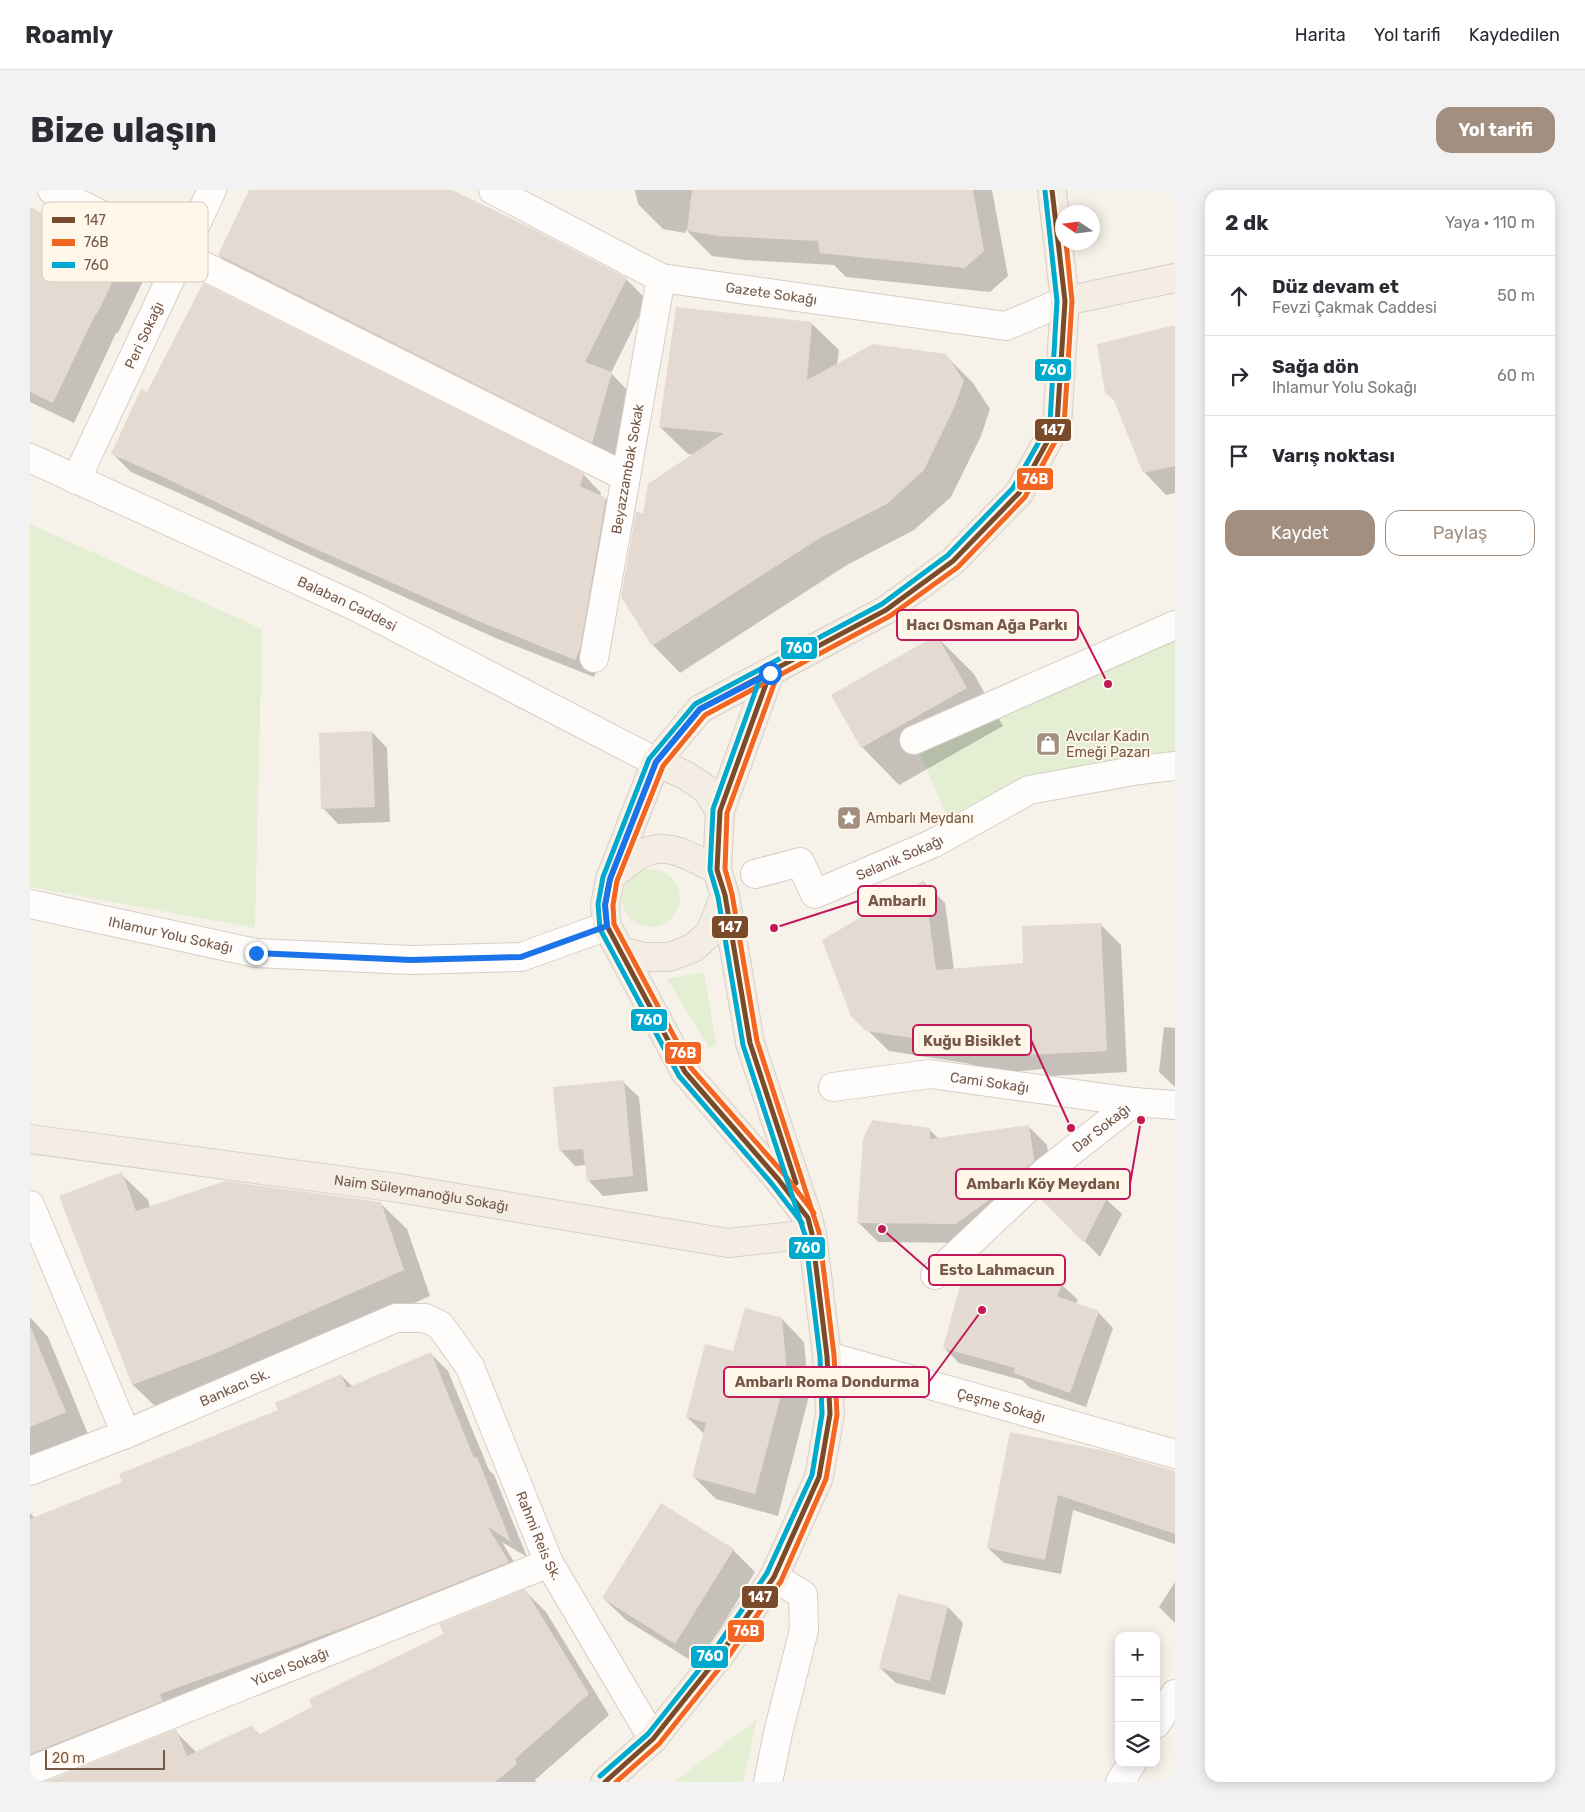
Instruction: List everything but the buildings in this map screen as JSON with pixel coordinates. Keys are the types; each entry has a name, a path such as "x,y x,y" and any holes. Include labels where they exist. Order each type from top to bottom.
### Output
{"main road":[{"path":"810,1226 778,1179 685,1072 607,926 605,905 610,879 656,762 700,709 886,610 953,561 1019,493 1057,424 1065,301 1052,190"},
{"path":"1065,301 1175,278"},
{"path":"605,1782 653,1738 720,1655 774,1577 819,1477 830,1414 827,1356 810,1226 750,1043 721,883 720,811 770,673"},
{"path":"656,762 685,775 706,789 720,811"},
{"path":"610,879 627,862 641,854 666,848 684,853 721,883"},
{"path":"621,951 644,957 668,958 693,948 710,933 721,883"},
{"name":"Naim Süleymanoğlu Sokağı","path":"30,1139 398,1188 728,1243 810,1226"}],"street":[{"path":"52,190 76,202"},
{"name":"Peri Sokağı","path":"206,202 212,190"},
{"name":"Gazete Sokağı","path":"493,190 661,278 1006,326 1065,301"},
{"path":"208,268 626,478"},
{"name":"Beyazzambak Sokak","path":"594,658 661,278"},
{"name":"Peri Sokağı","path":"76,480 169,282"},
{"name":"Balaban Caddesi","path":"30,458 359,608 656,762"},
{"path":"914,740 1175,624"},
{"name":"Selanik Sokağı","path":"755,874 800,862 815,894 934,843 1029,790 1138,770 1175,766"},
{"name":"Ihlamur Yolu Sokağı","path":"30,904 256,953 411,960 521,957 607,926"},
{"name":"Cami Sokağı","path":"834,1087 930,1074 1134,1102 1175,1105"},
{"name":"Dar Sokağı","path":"935,1275 1045,1172 1134,1102"},
{"path":"30,1206 126,1434"},
{"name":"Bankacı Sk.","path":"30,1471 126,1434 396,1318 425,1318 440,1325"},
{"name":"Rahmi Reis Sk.","path":"440,1325 470,1366 549,1563 653,1738"},
{"name":"Çeşme Sokağı","path":"827,1356 1175,1454"},
{"name":"Yücel Sokağı","path":"30,1771 549,1563"},
{"path":"768,1782 804,1630 803,1595 774,1577"},
{"path":"1157,1722 1175,1694"},
{"path":"1120,1782 1129,1767"}],"green space":[{"path":"30,524 262,629 255,928 30,887"},
{"path":"1175,625 1175,766 1029,790 954,833 914,740"},
{"path":"645,869 657,869 672,877 680,892 680,904 672,919 657,927 645,927 630,919 622,904 622,892 630,877"},
{"path":"704,972 716,1044 709,1048 667,979"},
{"path":"757,1719 743,1782 674,1782"}],"transit line":[{"name":"147","path":"605,1782 653,1739 720,1655 774,1577 819,1477 830,1414 827,1356 812,1234 808,1218 778,1179 685,1072 607,926 605,905 610,879 656,762 700,709 886,610 953,561 1019,493 1057,424 1065,301 1052,190"},
{"name":"76O","path":"802,1223 772,1184 679,1076 600,929 598,904 603,877 649,759 695,704 882,604 948,555 1013,488 1050,422 1057,301 1045,191"},
{"name":"76B","path":"814,1213 784,1174 691,1068 614,924 613,905 617,881 663,766 705,715 890,616 958,567 1025,497 1064,425 1072,301 1067,250"},
{"name":"76O","path":"600,1776 648,1734 714,1651 767,1573 812,1475 822,1414 820,1357 805,1235 743,1045 718,897 710,870 713,809 763,670"},
{"name":"147","path":"770,673 720,811 717,870 725,895 750,1043 796,1183"},
{"name":"76B","path":"616,1782 659,1744 726,1660 781,1581 826,1479 837,1415 834,1355 819,1232 757,1041 732,894 725,869 727,813 777,676"}],"place":[{"name":"Hacı Osman Ağa Parkı","path":"1108,684"},
{"name":"Avcılar Kadın Emeği Pazarı","path":"1048,744"},
{"name":"Ambarlı Meydanı","path":"849,818"},
{"name":"Ambarlı","path":"774,928"},
{"name":"Ambarlı Köy Meydanı","path":"1141,1120"},
{"name":"Kuğu Bisiklet","path":"1071,1128"},
{"name":"Esto Lahmacun","path":"882,1229"},
{"name":"Ambarlı Roma Dondurma","path":"982,1310"}],"route":[{"path":"256,953 411,960 521,957 607,926 605,905 610,879 656,762 700,709 770,673"}]}
